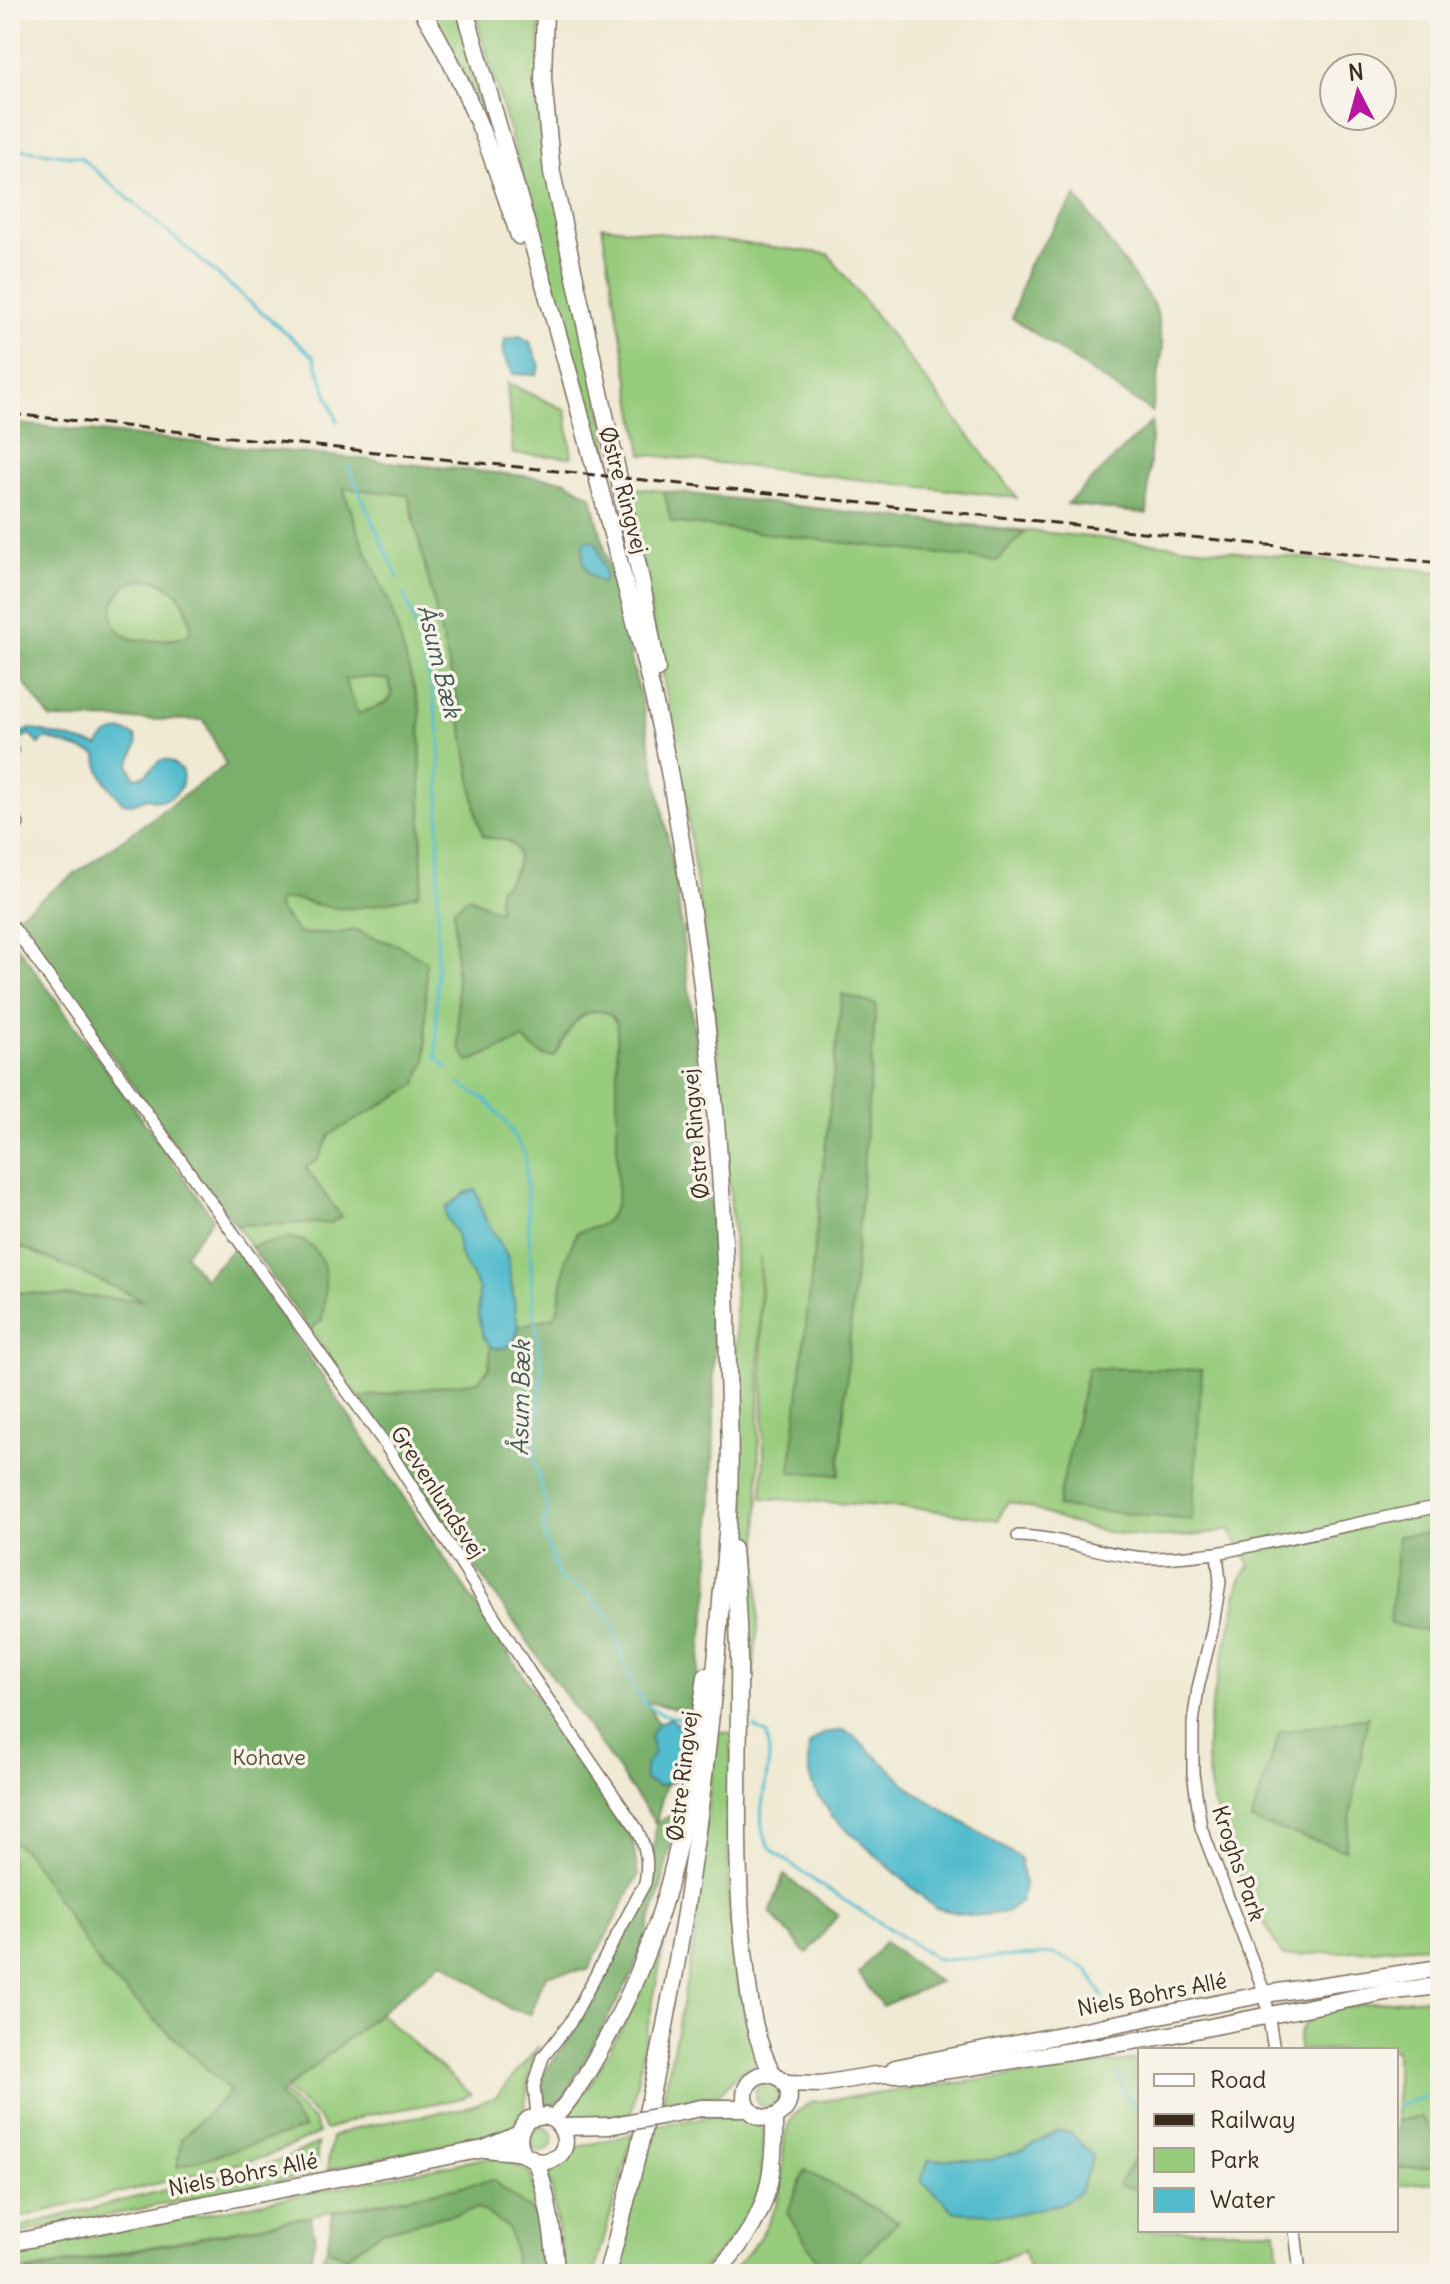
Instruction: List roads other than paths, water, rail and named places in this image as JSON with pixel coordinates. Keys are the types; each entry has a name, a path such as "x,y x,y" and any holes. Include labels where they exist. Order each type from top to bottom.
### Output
{"main road":[{"path":"422,10 471,100 492,152 541,301 569,369"},
{"name":"Østre Ringvej","path":"465,10 569,369 650,678 671,781 707,1022 720,1158 728,1304 730,1495 713,1710 679,1961 636,2169 607,2274"},
{"path":"545,10 543,79 552,173 642,584 661,688 671,781"},
{"path":"730,1495 738,1621 740,1925 749,1998 760,2051 789,2092 789,2102 774,2117 759,2117 748,2108 745,2097 747,2086"},
{"path":"551,2120 567,2104 596,2058 631,1993 659,1923 682,1837 710,1639 721,1600"},
{"name":"Niels Bohrs Allé","path":"875,2075 932,2058 1265,1994 1440,1968"},
{"path":"1270,2017 1276,2006 1289,1999 1440,1975"},
{"name":"Niels Bohrs Allé","path":"779,2078 821,2084 875,2075 933,2072 1170,2035 1385,1992 1440,1986"},
{"path":"933,2072 970,2061 1250,2010 1263,2002 1265,1994"},
{"path":"706,2107 747,2086 758,2076 779,2078"},
{"name":"Niels Bohrs Allé","path":"789,2102 821,2084"},
{"path":"530,2158 552,2160 564,2147 606,2126 706,2107 748,2108"},
{"path":"715,2274 757,2222 768,2193 774,2155 774,2117"},
{"path":"551,2120 565,2139 564,2147"},
{"path":"556,2274 544,2186 519,2144 519,2134 525,2122 551,2120 606,2126"},
{"name":"Niels Bohrs Allé","path":"10,2243 484,2149 519,2134"},
{"name":"Niels Bohrs Allé","path":"484,2149 530,2158"}],"street":[{"path":"10,813 18,824"},
{"name":"Grevenlundsvej","path":"10,923 383,1441 530,1673 642,1839 648,1867 645,1883 570,2023 543,2057 534,2086 551,2120"},
{"path":"1018,1536 1041,1537 1146,1558 1217,1553 1440,1506"},
{"name":"Kroghs Park","path":"1217,1553 1220,1582 1193,1723 1193,1773 1201,1827 1265,1994 1274,2048"},
{"path":"1295,2232 1300,2274"}],"water":[{"path":"520,336 530,342 540,366 536,375 513,374 503,354 505,339"},
{"path":"590,540 597,544 605,573 603,583 585,567 584,542"},
{"path":"31,729 99,746 109,734 130,733 135,736 137,745 129,765 134,777 148,773 160,761 166,760 182,771 181,785 168,799 148,798 132,804 123,803 102,775 97,755 46,738 39,744 30,734 16,742 15,747 24,755 15,758 12,765 10,737"},
{"path":"476,1190 484,1217 507,1255 518,1327 513,1342 502,1348 491,1347 483,1336 478,1316 479,1289 460,1255 456,1233 446,1217 446,1208 465,1193"},
{"path":"670,1718 682,1728 683,1747 673,1782 659,1786 645,1780 645,1766 654,1753 650,1736 657,1724"},
{"path":"843,1730 853,1735 915,1792 1020,1858 1024,1884 1021,1901 1006,1912 973,1916 935,1908 832,1816 812,1785 809,1745 824,1733"},
{"path":"1058,2131 1071,2133 1093,2156 1080,2192 1060,2204 1010,2215 955,2212 921,2180 929,2160 990,2160 1023,2150"}],"waterway":[{"name":"Åsum Bæk","path":"10,148 80,157 314,357 337,421"},
{"name":"Åsum Bæk","path":"348,466 398,578"},
{"name":"Åsum Bæk","path":"404,595 426,666 440,740 436,1056 447,1068"},
{"name":"Åsum Bæk","path":"460,1084 486,1100 508,1125 525,1155 533,1307 542,1371 534,1459 549,1516 543,1521 545,1537 559,1579 588,1593 606,1612 630,1679 647,1705 663,1714 684,1719"},
{"name":"Åsum Bæk","path":"754,1727 767,1734 769,1754 761,1819 763,1832 776,1853 938,1960 1055,1954 1087,1969 1103,1997"},
{"name":"Åsum Bæk","path":"1117,2072 1123,2090 1138,2109"},
{"name":"Åsum Bæk","path":"1398,2105 1440,2092"}],"railway":[{"path":"10,414 1440,563"}],"park label":[{"name":"Kohave","path":"269,1757"}]}
